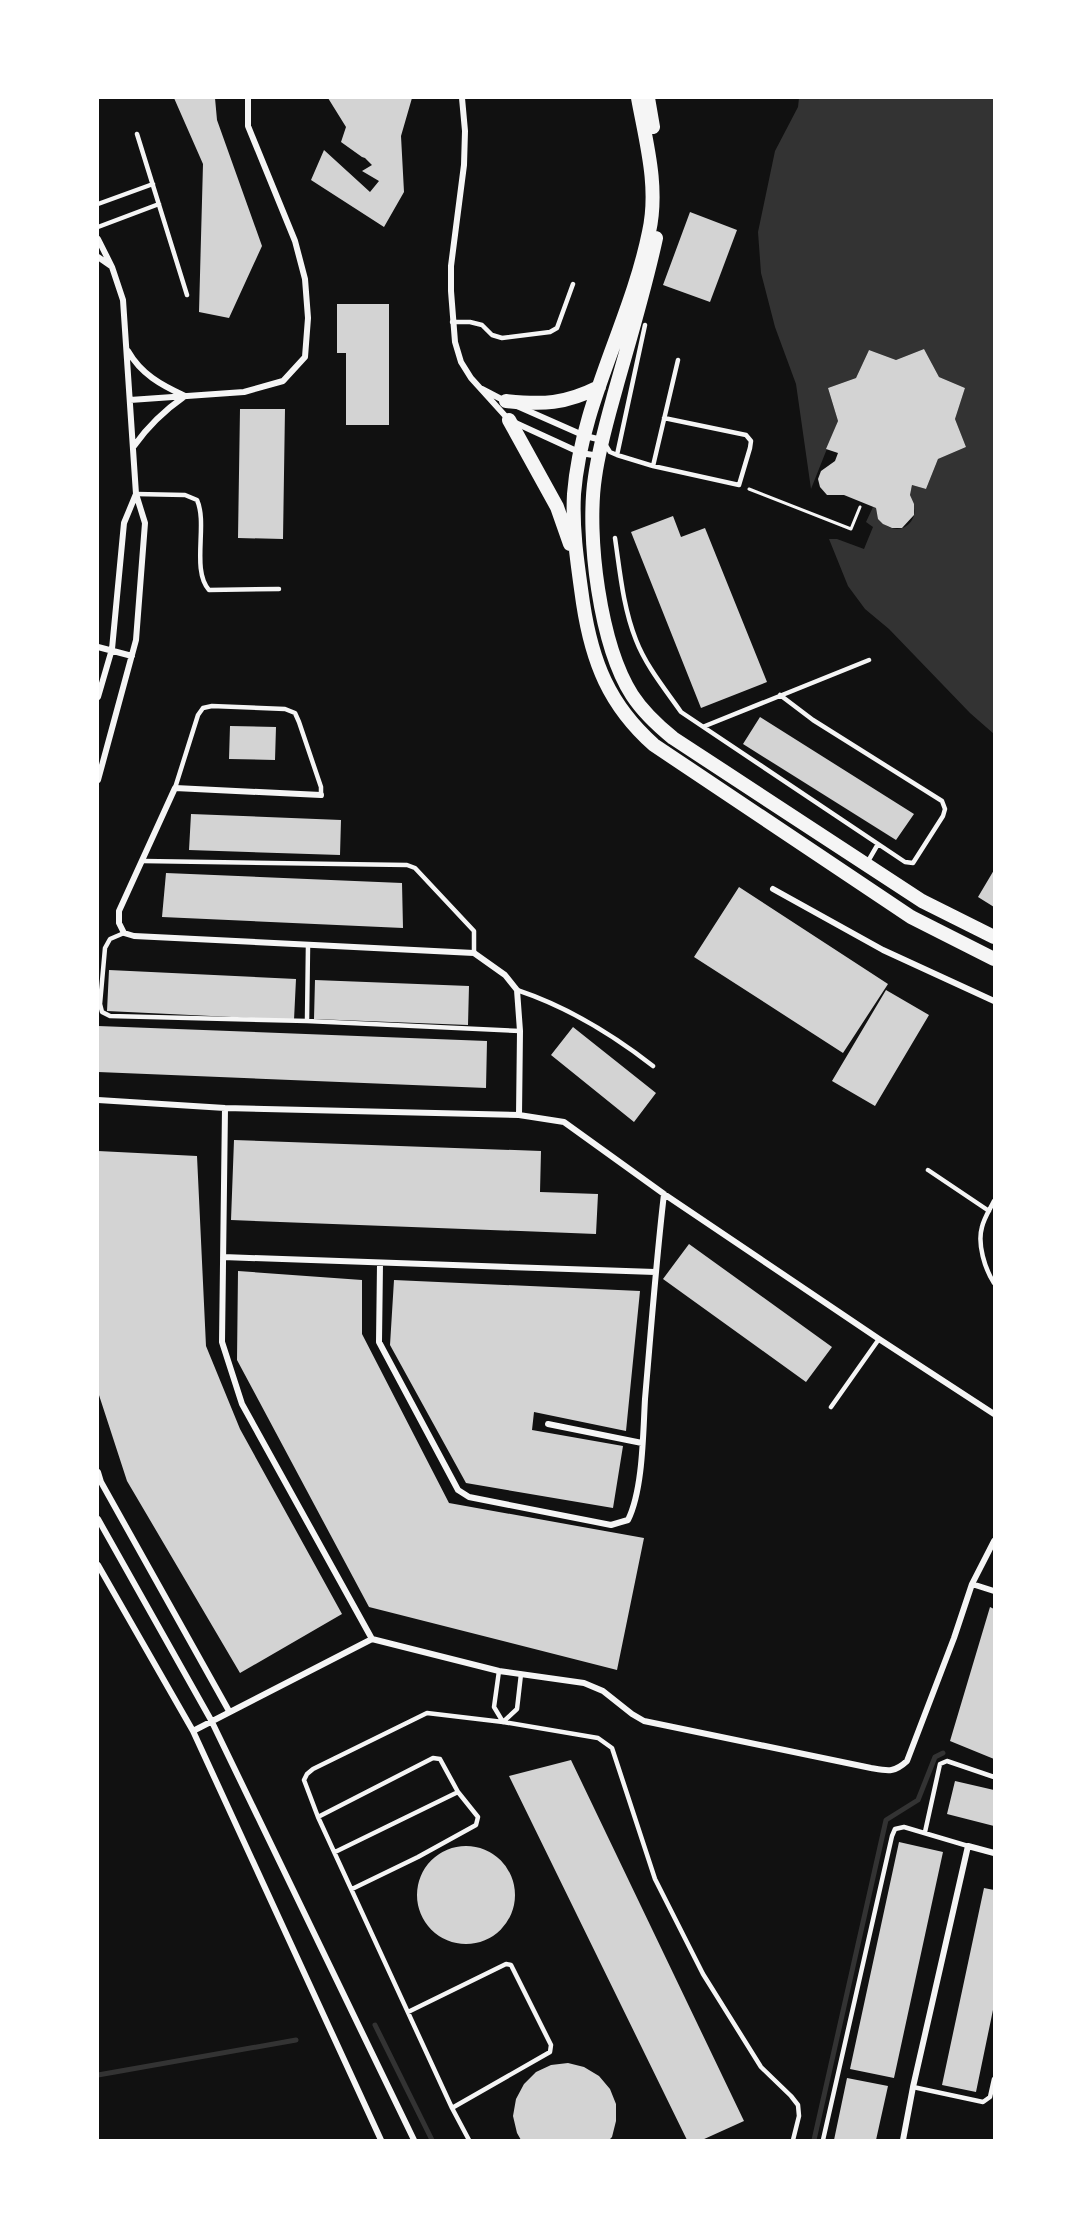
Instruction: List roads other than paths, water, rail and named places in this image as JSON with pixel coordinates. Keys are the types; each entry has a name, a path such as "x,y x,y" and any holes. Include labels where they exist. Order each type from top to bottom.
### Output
{"main road":[{"path":"638,98 651,164 653,195 649,232 628,304 599,387 581,453 574,494 574,534 578,569 586,626 595,659 614,700 636,730 654,746 911,917 994,959"},
{"path":"648,98 662,196 658,229 602,440 605,454 594,478 595,567 602,612 613,655 630,693 653,721 673,738 922,901 994,937"},
{"path":"507,401 538,405 558,403 581,396 599,387"},
{"path":"509,420 557,507 578,569"}],"street":[{"path":"130,400 244,392 283,381 305,357 308,318 305,279 295,241 248,126 248,98"},
{"path":"462,98 465,131 464,165 451,266 452,322 461,362 471,378 509,420 581,453 605,454"},
{"path":"98,239 112,267 123,300 136,494 145,523 136,640 98,780"},
{"path":"98,257 112,267"},
{"path":"126,349 144,372 160,384 184,396"},
{"path":"479,387 585,436 602,440"},
{"path":"134,447 144,432 166,409 184,396"},
{"path":"98,697 112,649 124,523 136,494"},
{"path":"98,647 132,656"},
{"path":"321,795 175,788 120,911 119,923 124,933 134,936 308,946 474,953 505,975 517,990 520,1030 519,1115"},
{"path":"773,889 883,950 994,1001"},
{"path":"98,1100 225,1108 519,1115 564,1122 664,1194 994,1414"},
{"path":"225,1108 222,1342 242,1404 372,1639"},
{"path":"380,1264 379,1341 458,1490 469,1497 611,1525 628,1520 634,1507 642,1443 655,1272 664,1194"},
{"path":"223,1257 655,1272"},
{"path":"548,1424 642,1443"},
{"path":"98,1472 101,1482 229,1711"},
{"path":"98,1519 211,1720 414,2140"},
{"path":"193,1731 372,1639 499,1671 584,1683 603,1690 644,1721 878,1769 898,1770 907,1761 972,1584 994,1541"},
{"path":"98,1565 193,1731 381,2140"},
{"path":"972,1584 994,1591"},
{"path":"903,2140 968,1846 994,1853"}],"lane":[{"path":"137,134 187,295"},
{"path":"98,204 153,184"},
{"path":"98,227 159,204"},
{"path":"452,322 482,325 492,335 502,338 550,332 557,328 573,284"},
{"path":"617,455 645,325"},
{"path":"653,466 678,360"},
{"path":"605,454 739,485 750,448 750,441 746,435 664,418"},
{"path":"136,494 185,495 197,500 200,511 202,578 209,590 279,589"},
{"path":"615,538 624,599 636,641 658,680 681,712 905,862 913,863 943,816 945,809 942,801 813,720 780,695"},
{"path":"705,726 869,660"},
{"path":"175,788 198,715 204,708 212,706 285,709 295,713 299,722 321,787 321,795"},
{"path":"867,863 878,844"},
{"path":"143,861 408,865 415,868 474,930 474,953"},
{"path":"124,933 110,939 105,948 100,1004 102,1012 110,1016 520,1030"},
{"path":"307,1021 308,946"},
{"path":"517,990 543,998 631,1049 653,1066"},
{"path":"928,1170 989,1211"},
{"path":"994,1201 981,1228 984,1258 994,1283"},
{"path":"831,1407 879,1339"},
{"path":"499,1671 494,1707 503,1722"},
{"path":"503,1722 517,1709 521,1674"},
{"path":"469,2140 452,2108 318,1817 304,1780 307,1774 427,1713 503,1722 598,1738 612,1748 655,1879 703,1974 761,2067 798,2105 799,2116 793,2140"},
{"path":"318,1817 433,1758 440,1759 444,1764 458,1792 478,1818 476,1825 418,1857 352,1889"},
{"path":"925,1832 940,1764 947,1761 994,1777"},
{"path":"335,1852 458,1792"},
{"path":"823,2140 895,1829 904,1827 968,1846"},
{"path":"408,2012 506,1964 512,1965 551,2044 550,2052 452,2108"},
{"path":"913,2087 983,2102 990,2097 994,2079"}],"waterway":[{"path":"814,2140 886,1820 918,1800 935,1757 943,1753"},
{"path":"375,2025 432,2140"},
{"path":"98,2075 296,2040"}]}
